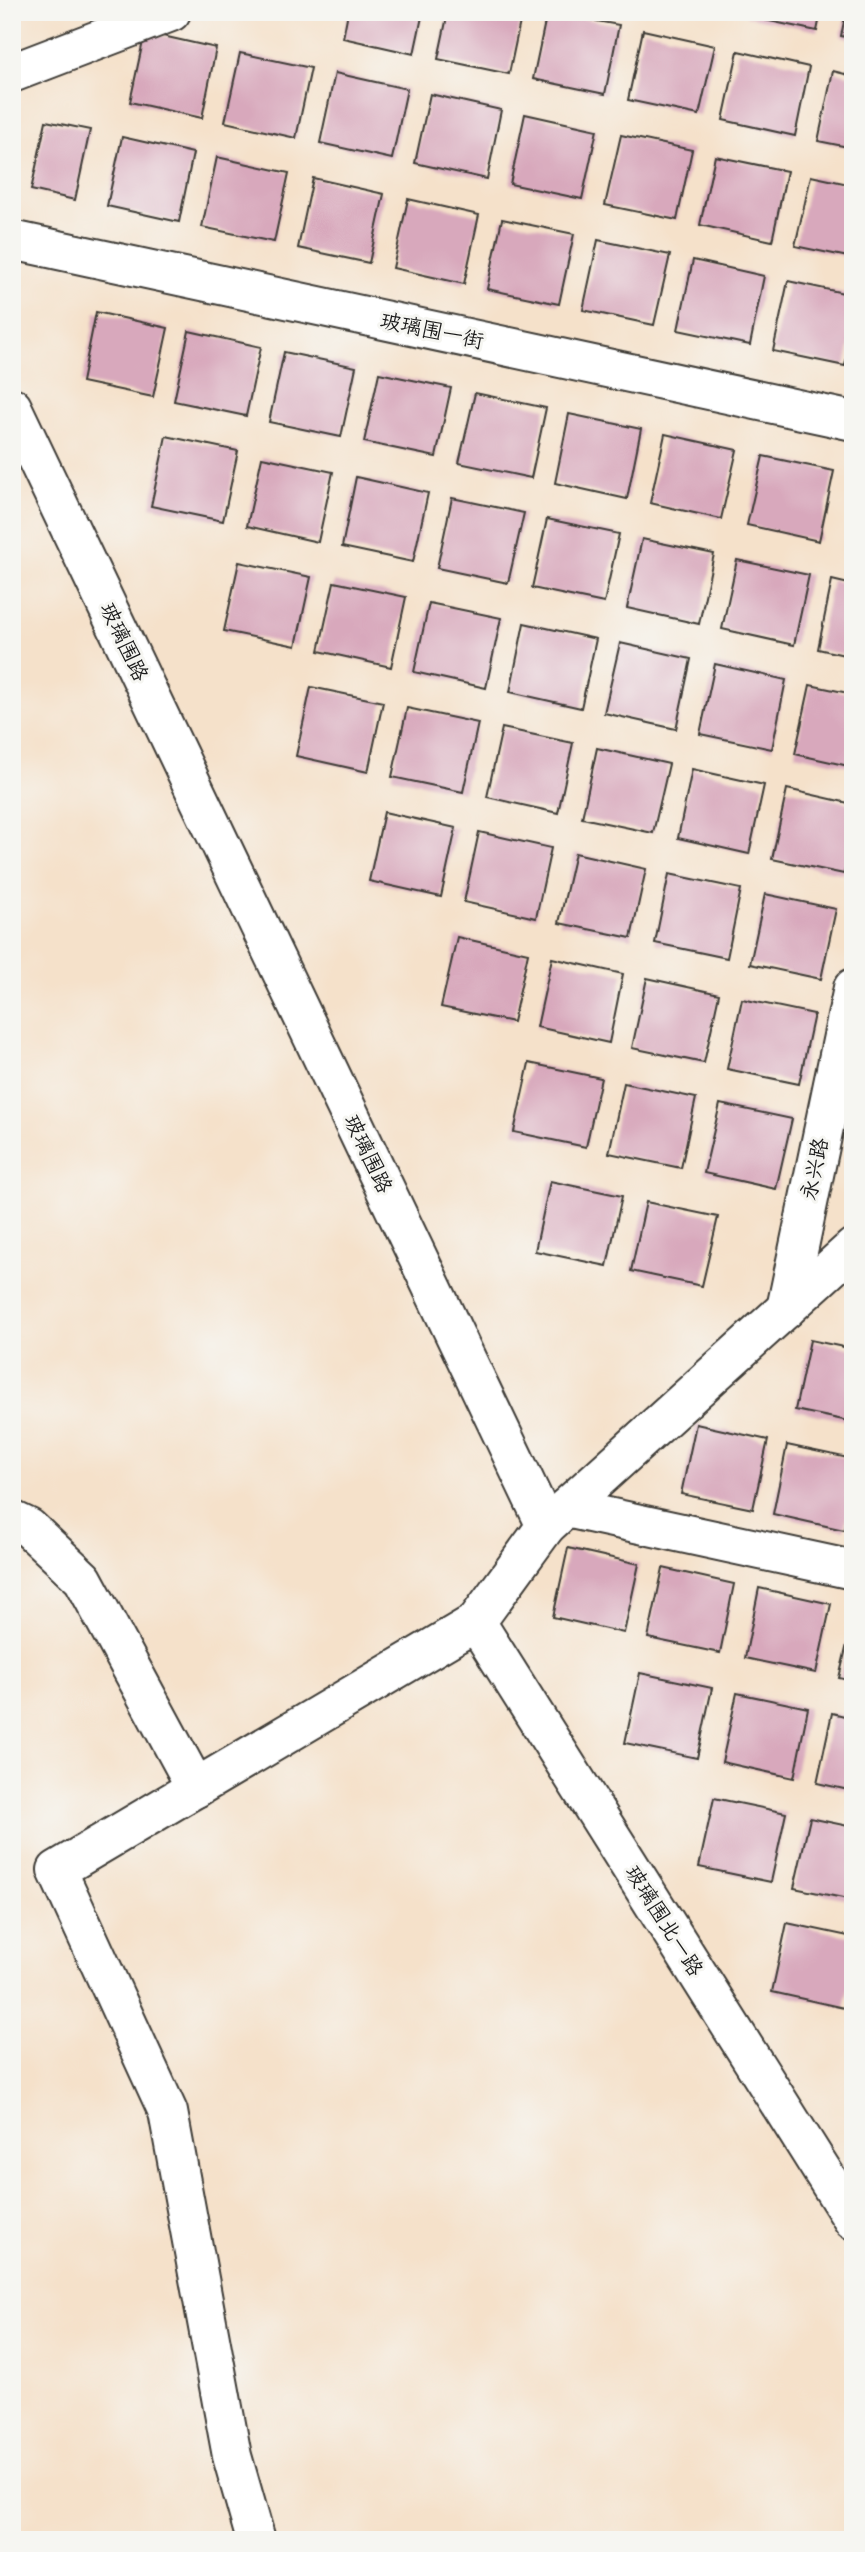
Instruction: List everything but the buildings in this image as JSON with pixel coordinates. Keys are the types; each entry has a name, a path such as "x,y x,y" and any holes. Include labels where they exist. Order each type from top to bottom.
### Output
{"street":[{"path":"12,73 171,12"},
{"name":"玻璃围一街","path":"12,240 853,421"},
{"name":"玻璃围路","path":"12,407 556,1517"},
{"name":"永兴路","path":"786,1309 853,988"},
{"path":"256,2540 232,2456 168,2112 57,1870 476,1622 556,1517 853,1248"},
{"path":"556,1517 853,1570"},
{"path":"12,1520 29,1528 83,1579 196,1788"},
{"name":"玻璃围北一路","path":"476,1622 853,2220"}]}
